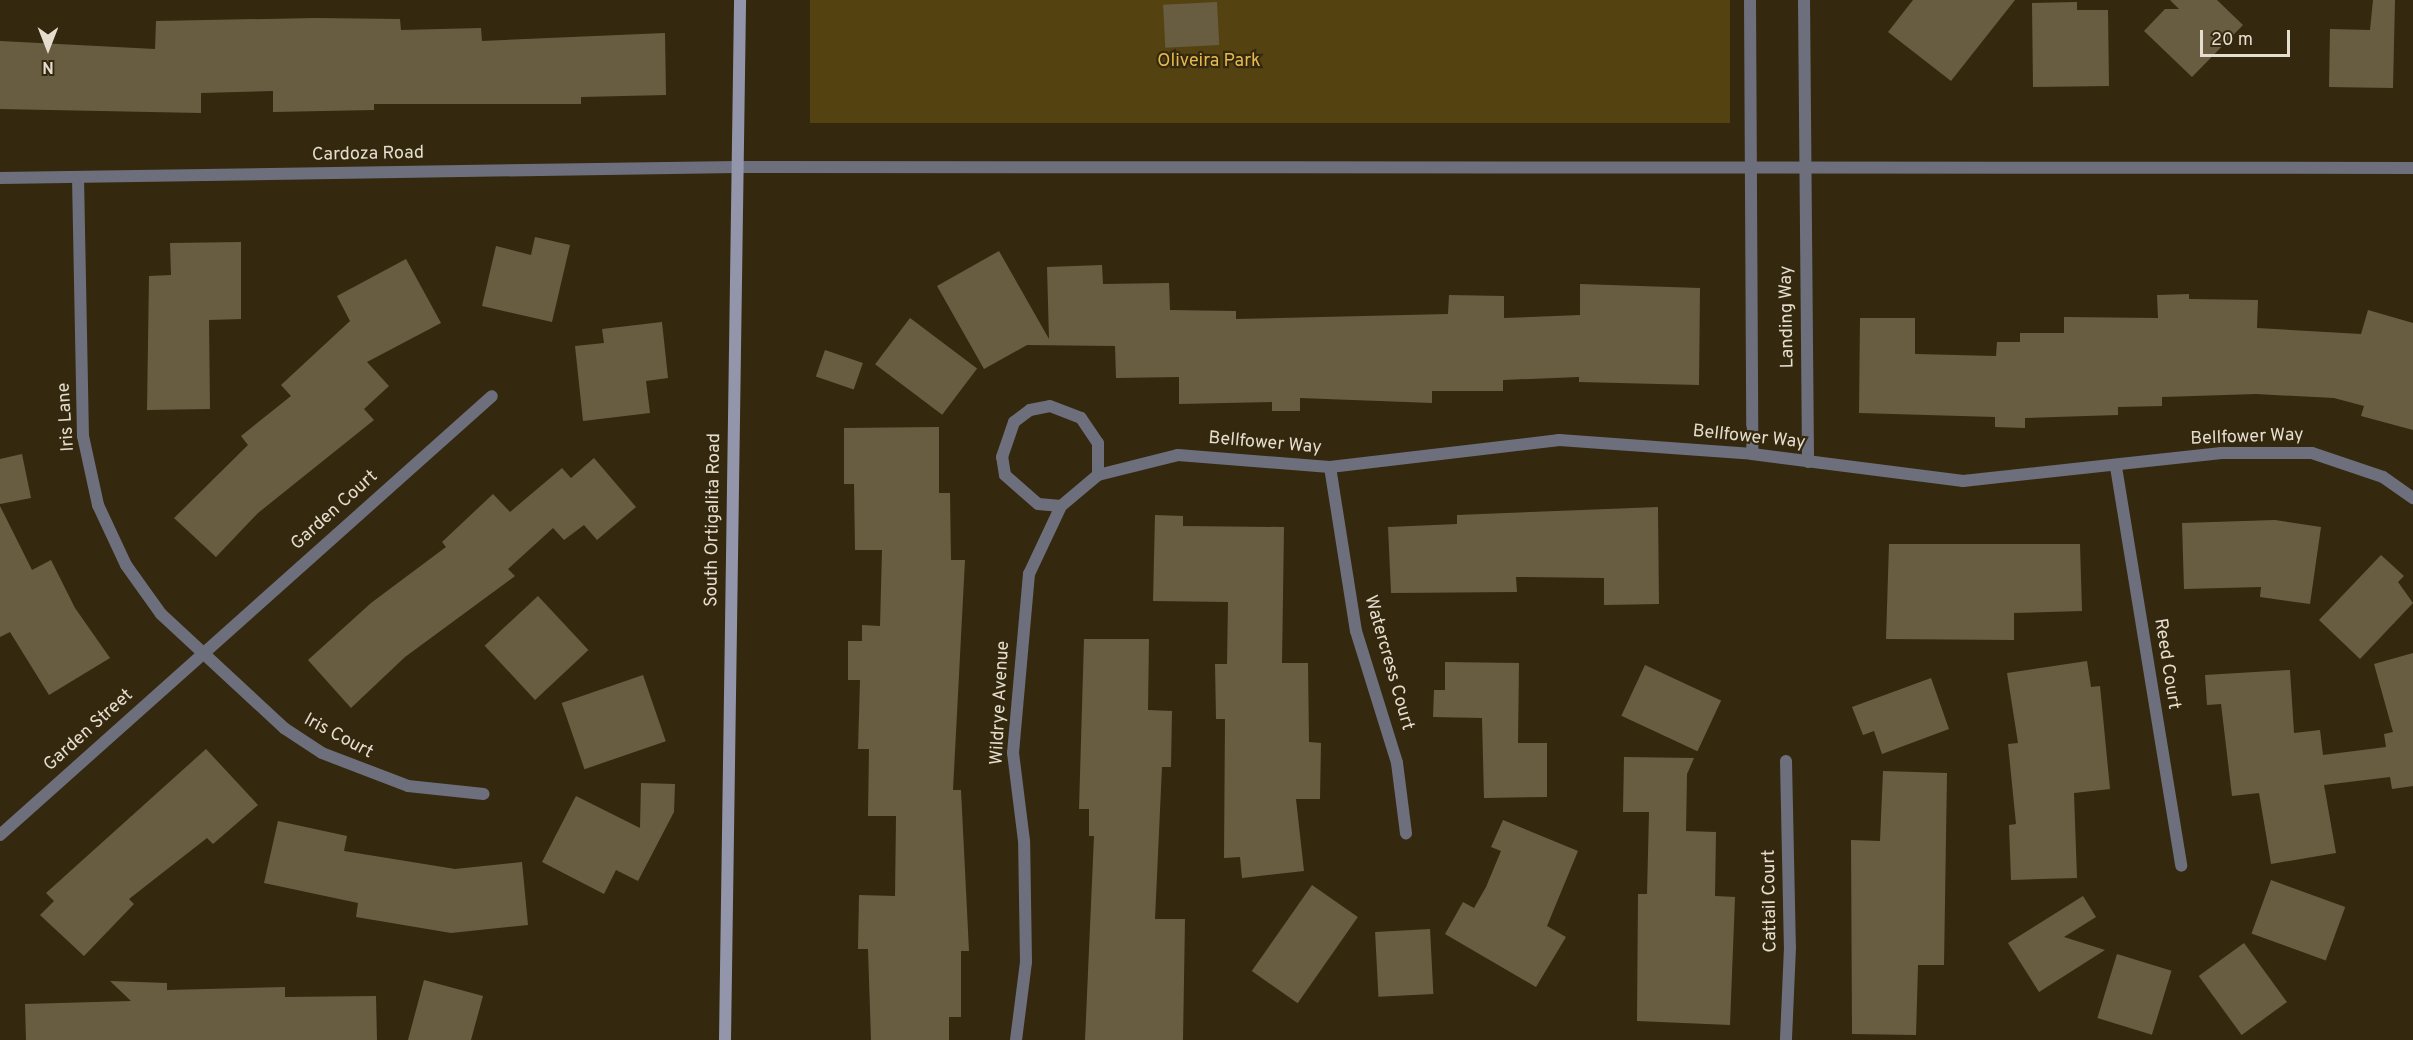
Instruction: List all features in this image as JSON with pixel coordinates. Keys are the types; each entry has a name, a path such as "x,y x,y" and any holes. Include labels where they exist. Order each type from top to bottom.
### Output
{"street":[{"name":"South Ortigalita Road","path":"725,1040 740,0"},
{"name":"Landing Way","path":"1750,0 1752,454"},
{"name":"Landing Way","path":"1804,0 1803,171 1808,462"},
{"name":"Cardoza Road","path":"0,178 737,167 1803,171 2413,168"},
{"name":"Iris Lane","path":"78,177 83,436 98,505 126,565 161,614 203,653"},
{"name":"Garden Court","path":"203,653 492,396"},
{"path":"1061,506 1038,504 1005,475 1002,457 1014,422 1030,410 1050,406 1074,413 1098,443 1098,475"},
{"name":"Bellfower Way","path":"1077,489 1098,475 1178,455 1330,467 1559,440 1752,454 1963,482 2116,467 2221,453 2312,453 2383,477 2413,498"},
{"name":"Watercress Court","path":"1330,467 1356,631 1397,763 1406,833"},
{"name":"Reed Court","path":"2116,467 2181,866"},
{"name":"Wildrye Avenue","path":"1016,1040 1026,962 1024,841 1013,753 1029,574 1061,506 1077,489"},
{"name":"Iris Court","path":"203,653 284,728 322,753 408,786 484,794"},
{"name":"Garden Street","path":"0,835 203,653"},
{"name":"Cattail Court","path":"1786,761 1790,947 1786,1040"}],"green space":[{"name":"Oliveira Park","path":"810,0 1730,0 1730,123 810,123"}],"building":[{"path":"1913,0 2015,0 1951,81 1888,32"},
{"path":"2170,0 2217,0 2243,25 2192,77 2144,31 2165,9 2179,9"},
{"path":"2373,0 2395,0 2393,88 2329,87 2330,29 2370,30"},
{"path":"1217,2 1219,45 1165,48 1163,5"},
{"path":"2077,2 2077,10 2108,10 2109,86 2033,87 2032,3"},
{"path":"400,19 401,30 481,28 482,41 665,33 666,95 581,97 581,104 374,104 374,110 273,112 273,91 201,93 201,113 0,109 0,41 155,49 156,21"},
{"path":"535,237 570,245 552,322 482,306 496,246 531,255"},
{"path":"241,242 241,319 209,320 210,409 147,410 149,276 171,275 170,243"},
{"path":"999,251 1049,339 1047,267 1102,265 1103,284 1169,283 1170,310 1236,311 1236,319 1448,314 1449,295 1504,296 1504,318 1580,315 1580,284 1700,288 1699,385 1579,382 1579,377 1503,380 1503,391 1432,391 1432,403 1300,398 1300,411 1272,411 1272,402 1179,404 1179,377 1116,378 1115,346 1027,345 984,369 937,286"},
{"path":"406,259 441,323 367,362 389,386 364,409 374,420 258,513 216,557 174,518 248,445 241,436 291,396 281,385 350,321 337,296"},
{"path":"2189,294 2189,299 2258,300 2257,328 2361,334 2368,310 2413,323 2413,430 2361,416 2364,406 2334,398 2256,394 2162,397 2162,406 2118,407 2118,415 2025,418 2025,428 1995,427 1995,417 1859,413 1860,318 1915,318 1915,354 1996,356 1997,342 2020,342 2020,333 2064,333 2064,317 2158,318 2157,295"},
{"path":"910,318 977,369 942,415 875,364"},
{"path":"662,322 668,378 646,381 650,413 583,421 575,346 604,343 602,329"},
{"path":"825,350 863,363 854,389 816,376"},
{"path":"939,427 939,493 950,493 951,560 965,560 953,790 961,790 969,951 961,951 961,1017 949,1017 949,1040 871,1040 868,949 858,949 859,895 895,896 896,816 868,816 869,749 858,749 860,680 848,680 848,641 862,641 862,625 880,626 882,550 855,550 854,484 844,484 844,428"},
{"path":"22,454 31,498 0,504 0,459"},
{"path":"594,458 636,507 597,540 584,525 564,540 553,528 508,569 515,576 405,657 351,708 308,660 371,603 446,547 442,542 493,494 510,512 562,468 571,478"},
{"path":"0,506 32,570 51,560 75,608 110,658 49,695 10,632 0,637"},
{"path":"1658,507 1659,604 1604,605 1604,578 1516,577 1517,592 1391,593 1388,527 1457,524 1457,515"},
{"path":"1155,515 1183,516 1183,526 1284,527 1282,663 1308,663 1309,742 1321,743 1320,799 1296,799 1304,871 1242,878 1240,857 1224,858 1225,719 1216,719 1215,664 1227,664 1228,602 1153,601"},
{"path":"2275,520 2321,527 2310,604 2260,597 2261,587 2184,589 2182,523"},
{"path":"1889,544 2080,544 2082,611 2014,613 2014,640 1886,639"},
{"path":"2381,555 2404,576 2398,582 2413,603 2360,659 2319,620"},
{"path":"538,596 588,650 535,700 485,646"},
{"path":"1084,639 1149,639 1148,710 1172,711 1171,767 1162,767 1155,919 1185,919 1183,1040 1085,1040 1094,836 1089,836 1089,809 1079,809"},
{"path":"2413,653 2413,786 2392,789 2390,777 2324,785 2336,853 2271,864 2259,793 2232,796 2221,704 2207,705 2205,675 2290,670 2294,733 2320,730 2323,755 2386,747 2384,734 2393,732 2374,664"},
{"path":"2087,661 2091,687 2100,686 2110,789 2074,793 2077,878 2011,880 2009,825 2016,824 2008,744 2018,743 2007,673"},
{"path":"1445,662 1519,663 1518,743 1547,743 1547,797 1484,798 1482,718 1433,717 1434,690 1445,690"},
{"path":"1645,665 1721,700 1697,751 1621,716"},
{"path":"643,675 666,741 584,769 562,703"},
{"path":"1931,678 1949,729 1882,754 1874,731 1863,735 1852,707"},
{"path":"206,749 258,805 213,844 207,838 129,899 134,904 84,956 40,915 54,901 46,893"},
{"path":"1624,757 1694,758 1687,774 1686,831 1716,832 1715,896 1735,897 1730,1025 1637,1021 1638,894 1647,894 1649,812 1623,812"},
{"path":"1883,771 1947,773 1944,965 1918,965 1916,1035 1852,1034 1851,840 1880,841"},
{"path":"641,783 675,784 674,812 638,881 616,870 604,894 542,862 576,796 640,828"},
{"path":"1503,820 1578,851 1547,926 1566,937 1536,987 1445,934 1463,902 1474,908 1486,887 1501,851 1491,847"},
{"path":"278,821 347,836 344,851 455,869 522,862 528,925 451,933 356,917 358,903 264,883"},
{"path":"2271,880 2345,907 2326,961 2252,934"},
{"path":"1312,885 1358,917 1298,1003 1252,971"},
{"path":"2083,896 2096,917 2064,937 2105,950 2039,992 2008,943"},
{"path":"1430,929 1433,994 1378,997 1375,932"},
{"path":"2244,943 2287,1002 2242,1035 2199,976"},
{"path":"2117,954 2172,971 2152,1035 2097,1018"},
{"path":"424,980 483,996 471,1040 408,1040"},
{"path":"110,981 167,983 167,990 285,987 285,997 376,996 377,1040 26,1040 25,1004 131,1001"}]}
